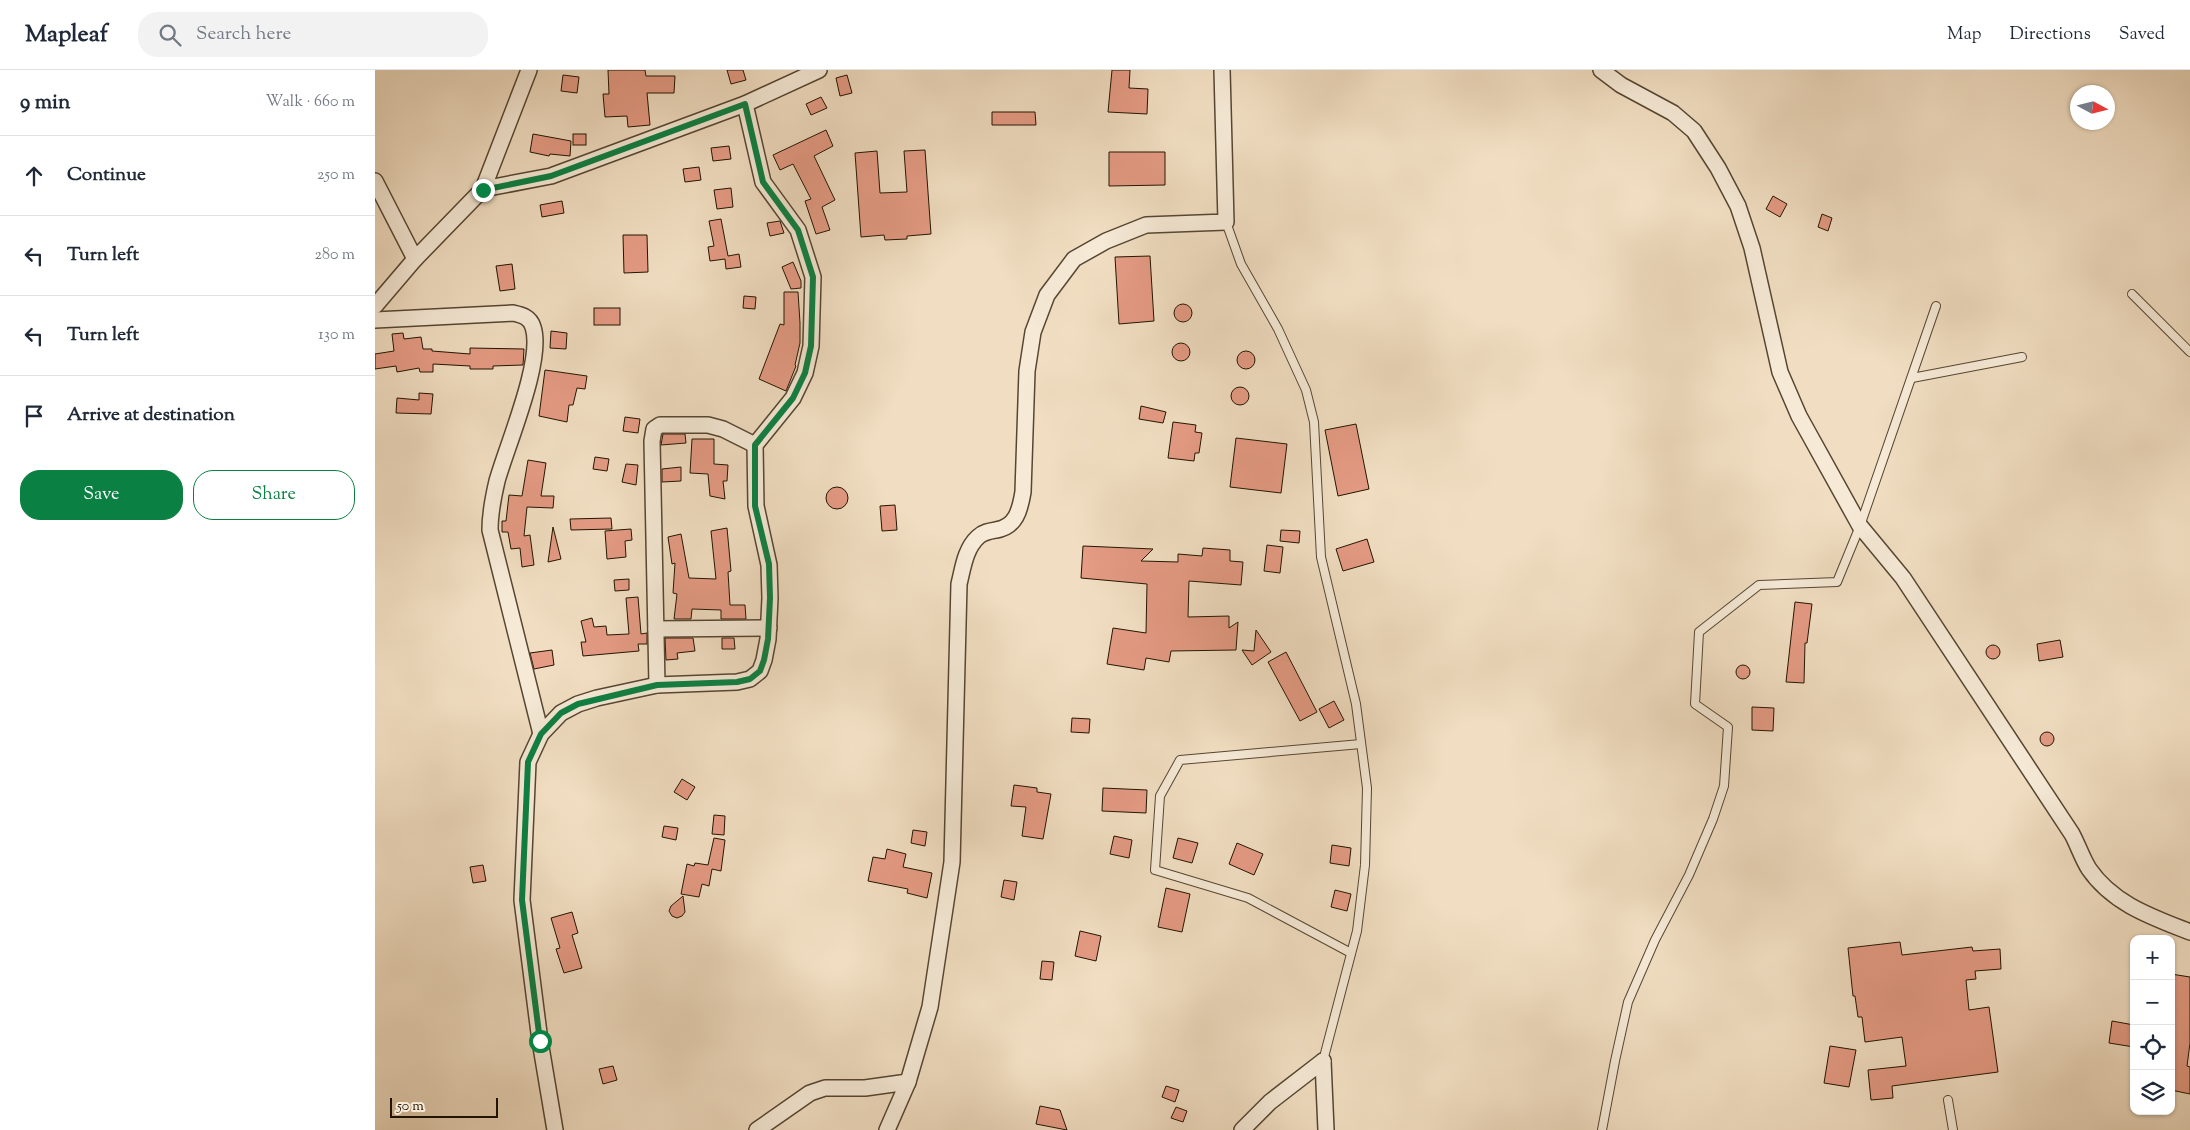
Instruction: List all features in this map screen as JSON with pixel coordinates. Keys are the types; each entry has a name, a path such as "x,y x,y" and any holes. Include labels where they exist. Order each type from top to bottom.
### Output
{"street":[{"path":"375,306 415,259 483,190 529,70"},
{"path":"483,190 551,176 745,104 819,70"},
{"path":"887,1130 908,1082 930,1006 953,862 959,584 964,561 970,546 979,536 1010,526 1020,511 1023,492 1027,371 1033,332 1047,295 1074,259 1106,242 1146,225 1226,222 1221,70"},
{"path":"1601,70 1621,85 1673,113 1694,131 1718,168 1738,206 1752,248 1780,372 1799,416 1860,526 1914,594 2072,834 2089,868 2107,890 2127,905 2190,932"},
{"path":"555,1130 540,1041 522,900 528,762 541,734 561,713 578,704 657,685 737,682 750,679 760,671 764,660 769,628 769,564 755,506 755,445 793,398 805,373 811,346 813,277 798,230 763,182 745,104"},
{"path":"375,181 415,259"},
{"path":"375,320 513,312 527,318 533,326 535,362 497,480 490,530 541,734"},
{"path":"657,685 651,441 654,429 660,425 708,425 723,429 755,445"},
{"path":"656,630 769,628"},
{"path":"1242,1130 1270,1102 1323,1061"},
{"path":"1323,1061 1326,1130"},
{"path":"757,1130 810,1092 825,1088 865,1088 908,1082"}],"lane":[{"path":"1226,222 1238,258 1278,329 1306,390 1314,422 1321,557 1356,704 1367,788 1365,865 1357,931 1323,1061"},
{"path":"2132,294 2190,352"},
{"path":"1602,1130 1615,1061 1629,1002 1655,940 1689,875 1713,819 1724,786 1728,727 1695,704 1699,632 1759,585 1837,582 1860,526 1936,306"},
{"path":"1912,378 2022,357"},
{"path":"1351,953 1248,898 1155,870 1160,796 1181,760 1361,744"},
{"path":"1949,1100 1953,1130"}],"building":[{"path":"608,70 645,70 646,76 675,76 674,93 647,93 650,125 628,127 627,116 605,117 603,94 609,94"},
{"path":"727,70 743,70 746,80 731,84"},
{"path":"1112,70 1130,70 1129,88 1148,89 1147,114 1108,112"},
{"path":"563,75 579,77 577,93 561,91"},
{"path":"847,75 852,93 840,96 836,78"},
{"path":"821,97 827,108 811,115 806,104"},
{"path":"992,112 1035,112 1036,125 992,125"},
{"path":"826,130 833,146 814,156 835,200 822,207 830,230 816,234 805,201 811,199 793,164 780,170 773,155"},
{"path":"533,134 571,141 570,156 550,154 549,156 530,152"},
{"path":"573,134 586,134 586,145 573,145"},
{"path":"729,146 731,159 713,161 711,148"},
{"path":"925,150 931,234 907,236 907,239 885,240 884,235 861,237 855,153 877,151 880,193 907,192 904,151"},
{"path":"1109,152 1165,152 1165,185 1109,186"},
{"path":"699,167 701,180 685,182 683,169"},
{"path":"731,188 733,207 717,209 714,190"},
{"path":"1773,196 1787,204 1780,217 1766,209"},
{"path":"562,201 564,213 542,217 540,205"},
{"path":"1822,214 1832,218 1828,231 1818,227"},
{"path":"721,219 728,256 739,254 741,267 726,269 725,259 710,261 708,247 714,246 709,221"},
{"path":"780,221 784,233 770,236 767,223"},
{"path":"623,235 647,235 648,272 624,273"},
{"path":"1150,256 1154,321 1119,324 1115,257"},
{"path":"793,262 801,281 801,288 791,289 782,267"},
{"path":"512,264 515,289 500,291 496,266"},
{"path":"784,292 798,292 800,323 800,343 796,366 786,391 759,379 780,324 784,325"},
{"path":"744,296 756,297 755,309 743,308"},
{"path":"1183,304 1189,307 1192,313 1189,319 1183,322 1177,319 1174,313 1177,307"},
{"path":"594,308 620,308 620,325 594,325"},
{"path":"551,331 567,333 566,349 550,348"},
{"path":"403,333 404,339 421,337 423,349 432,349 432,351 470,354 470,348 524,349 523,365 493,366 493,369 470,369 470,366 433,364 433,372 420,372 419,368 397,372 396,366 375,369 375,354 394,351 392,334"},
{"path":"1181,343 1187,346 1190,352 1187,358 1181,361 1175,358 1172,352 1175,346"},
{"path":"1246,351 1252,354 1255,360 1252,366 1246,369 1240,366 1237,360 1240,354"},
{"path":"545,370 587,376 585,389 577,388 573,405 569,405 567,422 539,416"},
{"path":"1240,387 1246,390 1249,396 1246,402 1240,405 1234,402 1231,396 1234,390"},
{"path":"419,393 433,394 431,414 396,413 397,398 419,400"},
{"path":"1141,406 1166,412 1163,423 1139,419"},
{"path":"625,417 640,419 638,433 623,431"},
{"path":"1173,422 1196,425 1195,432 1202,433 1199,453 1195,453 1194,461 1168,458"},
{"path":"1356,424 1369,489 1338,496 1325,430"},
{"path":"663,434 685,434 686,443 661,445"},
{"path":"1236,438 1287,444 1281,493 1230,487"},
{"path":"692,439 714,439 714,464 728,465 727,481 723,481 725,499 710,496 708,474 690,473"},
{"path":"595,457 609,459 607,471 593,469"},
{"path":"528,460 546,463 541,496 554,496 553,508 527,507 524,536 530,535 534,565 522,567 520,548 511,549 508,532 502,532 502,521 506,521 509,495 522,496"},
{"path":"626,464 638,465 636,485 622,482"},
{"path":"681,467 681,481 662,482 662,469"},
{"path":"837,487 845,490 848,498 845,506 837,509 829,506 826,498 829,490"},
{"path":"895,505 897,530 882,531 880,506"},
{"path":"611,518 612,529 571,530 570,519"},
{"path":"553,527 561,559 548,562"},
{"path":"727,528 731,571 728,572 730,605 745,605 746,619 721,619 721,610 692,609 691,619 674,619 677,594 673,593 675,563 672,564 668,537 681,534 689,578 716,579 711,531"},
{"path":"631,529 632,540 625,541 626,557 607,559 605,531"},
{"path":"1281,530 1300,531 1299,543 1280,541"},
{"path":"1367,539 1374,562 1343,571 1336,549"},
{"path":"1267,545 1283,547 1280,573 1264,571"},
{"path":"1083,546 1153,549 1141,561 1178,562 1178,554 1202,556 1203,548 1230,550 1230,561 1243,562 1241,585 1189,581 1188,617 1229,616 1229,628 1238,622 1236,650 1171,651 1169,662 1146,658 1144,670 1107,664 1113,628 1146,633 1147,584 1081,578"},
{"path":"629,579 629,590 615,591 614,580"},
{"path":"638,597 641,634 647,633 647,644 638,644 639,651 583,656 581,642 586,642 581,621 592,618 594,627 606,626 607,635 629,634 626,598"},
{"path":"1795,602 1812,604 1807,643 1805,643 1804,683 1786,682"},
{"path":"1256,630 1271,652 1252,665 1242,650 1254,651"},
{"path":"665,638 693,638 695,651 677,653 678,659 666,660"},
{"path":"722,638 734,638 735,649 722,649"},
{"path":"2060,640 2063,657 2039,661 2037,644"},
{"path":"1990,645 1996,645 2000,652 1996,659 1990,659 1986,655 1986,649"},
{"path":"552,650 554,665 534,669 530,653"},
{"path":"1286,652 1317,712 1300,721 1268,662"},
{"path":"1740,665 1746,665 1750,672 1746,679 1740,679 1736,675 1736,669"},
{"path":"1334,701 1344,720 1329,728 1319,709"},
{"path":"1752,707 1774,708 1773,731 1752,730"},
{"path":"1072,718 1090,719 1089,733 1071,732"},
{"path":"2044,732 2050,732 2054,739 2050,746 2044,746 2040,742 2040,736"},
{"path":"682,779 695,787 687,800 674,792"},
{"path":"1014,785 1037,788 1037,792 1051,794 1043,839 1022,836 1026,807 1011,806"},
{"path":"1103,788 1147,790 1146,813 1102,811"},
{"path":"714,815 725,816 724,835 712,834"},
{"path":"664,826 678,828 676,840 662,837"},
{"path":"913,830 927,832 925,846 911,843"},
{"path":"1114,836 1132,840 1129,858 1110,854"},
{"path":"714,838 725,840 721,871 712,869 709,886 702,884 699,897 681,894 687,864 694,866 695,863 708,865"},
{"path":"1178,838 1198,843 1192,863 1173,858"},
{"path":"1237,843 1263,854 1254,875 1229,864"},
{"path":"1332,845 1351,848 1349,866 1330,863"},
{"path":"887,849 906,854 903,867 932,873 927,898 907,893 908,889 868,881 873,857 885,859"},
{"path":"483,865 486,881 473,883 470,867"},
{"path":"1004,880 1017,882 1014,900 1001,897"},
{"path":"1166,888 1190,894 1182,932 1158,927"},
{"path":"1335,890 1351,894 1347,911 1331,907"},
{"path":"683,896 685,912 677,918 672,916 669,911 671,906"},
{"path":"572,912 578,933 572,935 582,968 564,973 556,949 560,948 551,918"},
{"path":"1080,931 1101,936 1096,961 1075,956"},
{"path":"1900,942 1902,955 1972,947 1973,951 2000,949 2001,969 1975,971 1976,979 1966,980 1969,1010 1989,1007 1998,1072 1892,1086 1893,1098 1871,1100 1868,1070 1906,1066 1902,1037 1865,1042 1862,1017 1858,1017 1855,996 1853,996 1848,948"},
{"path":"1042,961 1054,962 1052,980 1040,979"},
{"path":"2175,975 2190,977 2190,1043 2187,1066 2190,1067 2190,1094 2175,1091"},
{"path":"2112,1021 2130,1024 2130,1046 2109,1043"},
{"path":"1830,1046 1856,1050 1849,1087 1824,1083"},
{"path":"613,1066 617,1080 603,1084 599,1069"},
{"path":"1166,1086 1179,1090 1175,1102 1162,1097"},
{"path":"1040,1106 1060,1110 1067,1130 1036,1124"},
{"path":"1176,1107 1187,1111 1183,1122 1171,1118"}],"route":[{"path":"483,190 551,176 745,104 763,182 798,230 813,277 811,346 805,373 793,398 755,445 755,506 769,564 770,598 768,639 760,671 750,679 737,682 657,685 578,704 561,713 541,734 528,762 522,900 540,1041"}]}
